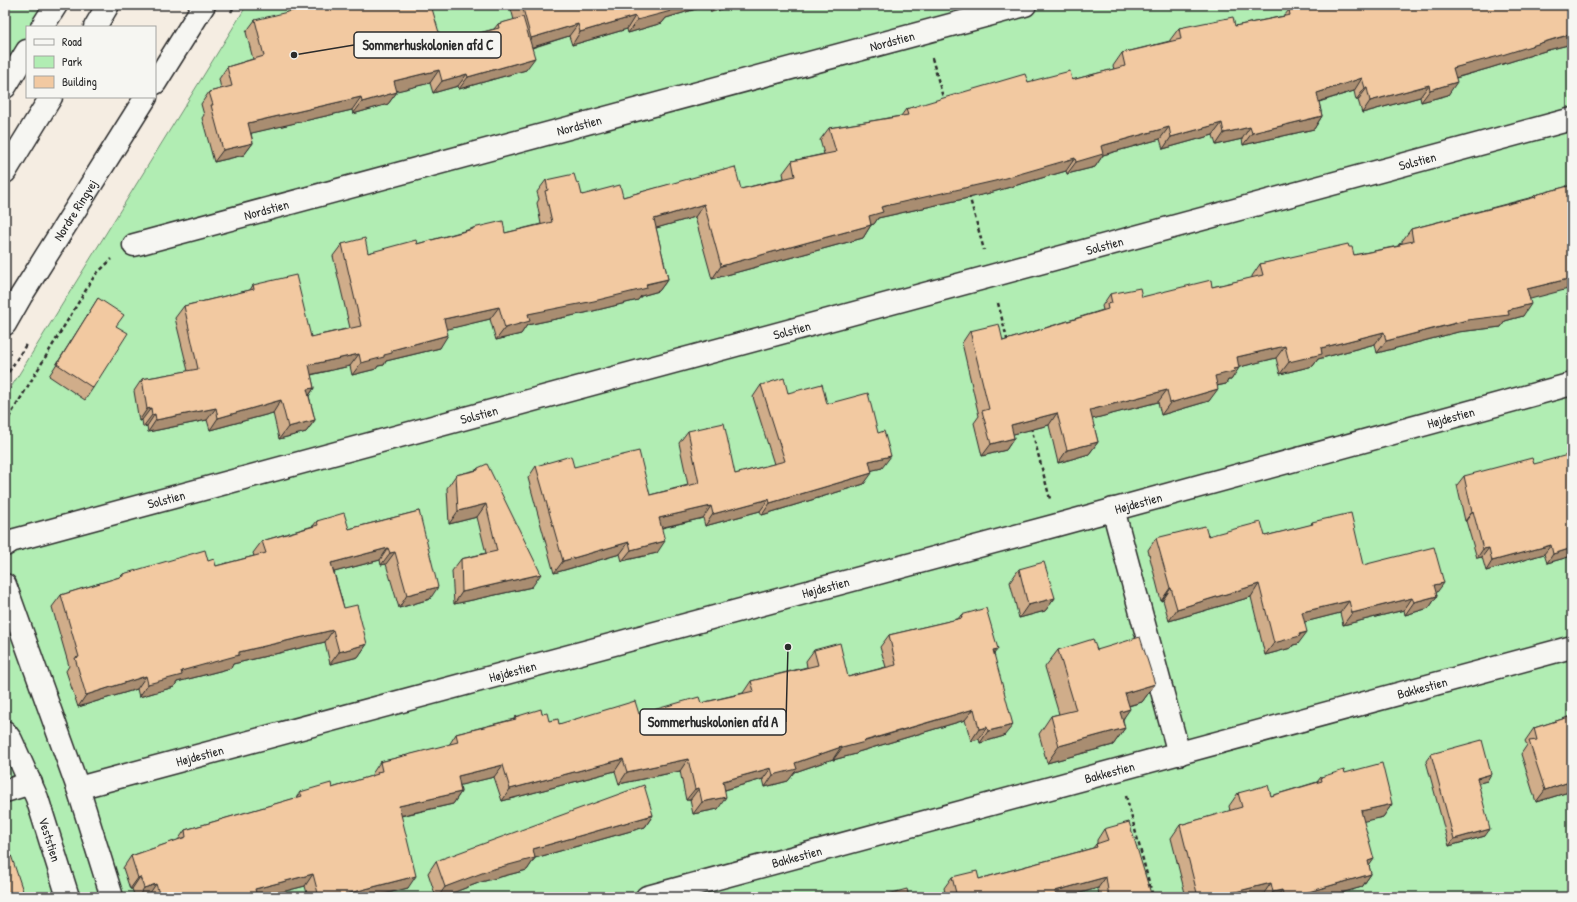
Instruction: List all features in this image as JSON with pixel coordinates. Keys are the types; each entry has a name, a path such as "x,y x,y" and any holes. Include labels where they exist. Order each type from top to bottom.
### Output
{"main road":[{"path":"43,26 56,5"},
{"path":"96,26 108,5"},
{"path":"156,81 204,5"},
{"name":"Nordstien","path":"134,245 1025,5"},
{"path":"5,87 26,53"},
{"path":"5,172 50,98"},
{"name":"Nordre Ringvej","path":"5,324 145,98"},
{"name":"Solstien","path":"8,543 1572,119"},
{"name":"Højdestien","path":"78,788 1113,510 1572,384"},
{"path":"1113,510 1179,754"},
{"path":"5,585 78,788 112,897"},
{"name":"Bakkestien","path":"647,897 1572,647"},
{"name":"Veststien","path":"5,732 11,740 31,783 68,897"},
{"path":"5,791 31,783"}],"path":[{"path":"5,424 95,275 110,261 134,245"},
{"path":"1119,770 1153,897"}],"green space":[{"path":"5,5 49,5 36,26 26,26 26,42 5,75"},
{"path":"247,5 1572,5 1572,897 5,897 5,397"}],"building":[{"path":"316,5 431,5 442,43 499,28 498,24 523,17 535,58 468,77 467,74 442,81 439,70 394,81 397,92 362,102 361,97 248,123 253,143 223,150 209,92 232,86 227,67 264,56 255,20"},
{"path":"522,5 678,5 670,7 671,11 637,20 635,16 580,32 578,24 531,38"},
{"path":"1294,5 1572,5 1572,34 1453,68 1457,82 1430,90 1429,85 1370,101 1367,88 1365,88 1362,78 1317,93 1322,116 1252,133 1250,127 1224,133 1222,123 1171,137 1169,127 1101,146 1103,154 1076,162 1075,158 995,181 881,207 883,212 869,216 871,225 721,266 704,204 654,219 668,279 646,284 647,288 594,301 528,314 530,321 505,328 499,307 444,319 448,335 392,350 392,353 384,355 384,357 361,363 359,354 309,365 314,388 307,389 315,420 288,427 281,400 218,418 216,408 156,420 155,414 152,415 151,408 147,409 142,379 198,369 184,306 254,289 253,285 296,275 311,337 361,326 342,244 365,238 368,253 416,240 417,244 503,221 505,233 552,222 545,191 548,190 546,180 574,174 577,184 579,183 582,195 620,185 623,197 735,167 741,189 795,176 792,161 836,152 829,128 908,115 906,109 1025,74 1028,82 1070,71 1072,80 1125,66 1122,53 1181,39 1179,28 1233,17 1235,26 1290,15 1289,10 1294,9"},
{"path":"1572,185 1572,278 1527,289 1531,304 1508,310 1509,315 1467,320 1386,341 1384,332 1321,348 1322,354 1289,362 1285,346 1237,357 1239,368 1234,369 1235,371 1215,376 1218,389 1170,403 1167,390 1090,410 1098,442 1067,450 1057,413 1011,425 1014,438 991,444 982,411 989,409 970,331 999,324 1003,341 1108,309 1107,304 1112,303 1110,294 1140,288 1142,297 1211,280 1212,287 1263,275 1260,264 1348,244 1349,247 1352,247 1354,255 1400,246 1399,244 1413,241 1411,229 1536,197 1535,195"},
{"path":"98,298 124,315 116,326 128,333 93,388 57,364"},
{"path":"784,378 788,393 822,384 827,404 868,393 878,433 884,431 891,456 869,461 872,473 770,503 769,499 713,514 711,506 659,518 665,541 631,550 629,542 563,561 536,466 571,456 574,467 639,451 650,495 699,483 688,431 724,423 735,474 785,461 761,385"},
{"path":"1572,454 1572,548 1553,554 1551,545 1492,561 1489,548 1483,549 1473,511 1472,512 1464,476 1532,458 1534,464"},
{"path":"487,464 541,574 462,592 461,559 497,551 486,504 458,511 456,475 478,470 478,468"},
{"path":"419,511 438,587 407,595 395,552 390,553 388,548 331,563 344,608 357,605 367,644 339,652 333,630 239,652 239,655 181,671 182,675 148,684 146,676 86,695 75,658 79,657 61,595 123,576 123,574 205,550 208,561 214,559 216,566 266,553 262,541 318,525 317,521 344,513 349,529"},
{"path":"1351,513 1363,565 1434,547 1444,583 1434,585 1437,596 1414,602 1412,598 1352,613 1349,601 1302,612 1307,632 1299,634 1300,636 1274,643 1259,584 1177,609 1156,538 1205,526 1208,536 1261,522 1265,536 1313,524 1312,522"},
{"path":"1044,562 1055,598 1028,605 1019,569"},
{"path":"986,608 998,649 993,650 1013,725 988,731 987,727 979,729 974,709 864,741 865,742 841,747 795,763 797,769 773,775 771,768 723,781 726,797 702,802 699,788 695,789 688,759 627,772 623,759 510,789 503,765 458,776 461,792 399,806 416,876 346,894 340,897 319,897 313,874 255,889 257,897 160,897 156,884 144,888 140,877 138,878 131,856 186,837 185,830 302,796 300,792 331,783 332,788 378,774 377,772 382,771 380,762 458,742 456,734 516,719 515,717 541,709 542,714 547,713 549,721 558,719 559,724 635,701 639,714 699,697 701,703 754,691 751,681 818,665 814,650 840,643 848,677 896,665 889,635 962,618 961,615"},
{"path":"1140,637 1155,684 1125,693 1130,709 1120,712 1125,728 1059,746 1051,716 1076,710 1058,650 1093,639 1097,650"},
{"path":"1572,716 1572,781 1545,790 1529,741 1537,740 1534,728"},
{"path":"1482,740 1491,774 1477,778 1490,829 1454,839 1431,754"},
{"path":"1382,763 1392,804 1361,811 1374,859 1368,861 1371,874 1291,897 1284,897 1282,890 1273,892 1271,883 1215,897 1198,897 1180,825 1242,807 1238,793 1268,785 1271,796 1322,781 1321,777 1344,770 1345,773"},
{"path":"644,785 653,815 533,849 535,858 490,870 445,887 436,861"},
{"path":"1129,822 1152,897 1109,897 1106,877 1055,891 1056,897 957,897 952,877 977,871 979,879 1097,847 1096,844 1108,840 1104,829"},
{"path":"11,855 25,897 5,897 5,857"},
{"path":"907,889 909,897 877,897"}],"place":[{"name":"Sommerhuskolonien afd C","path":"294,55"},
{"name":"Sommerhuskolonien afd A","path":"788,647"}]}
